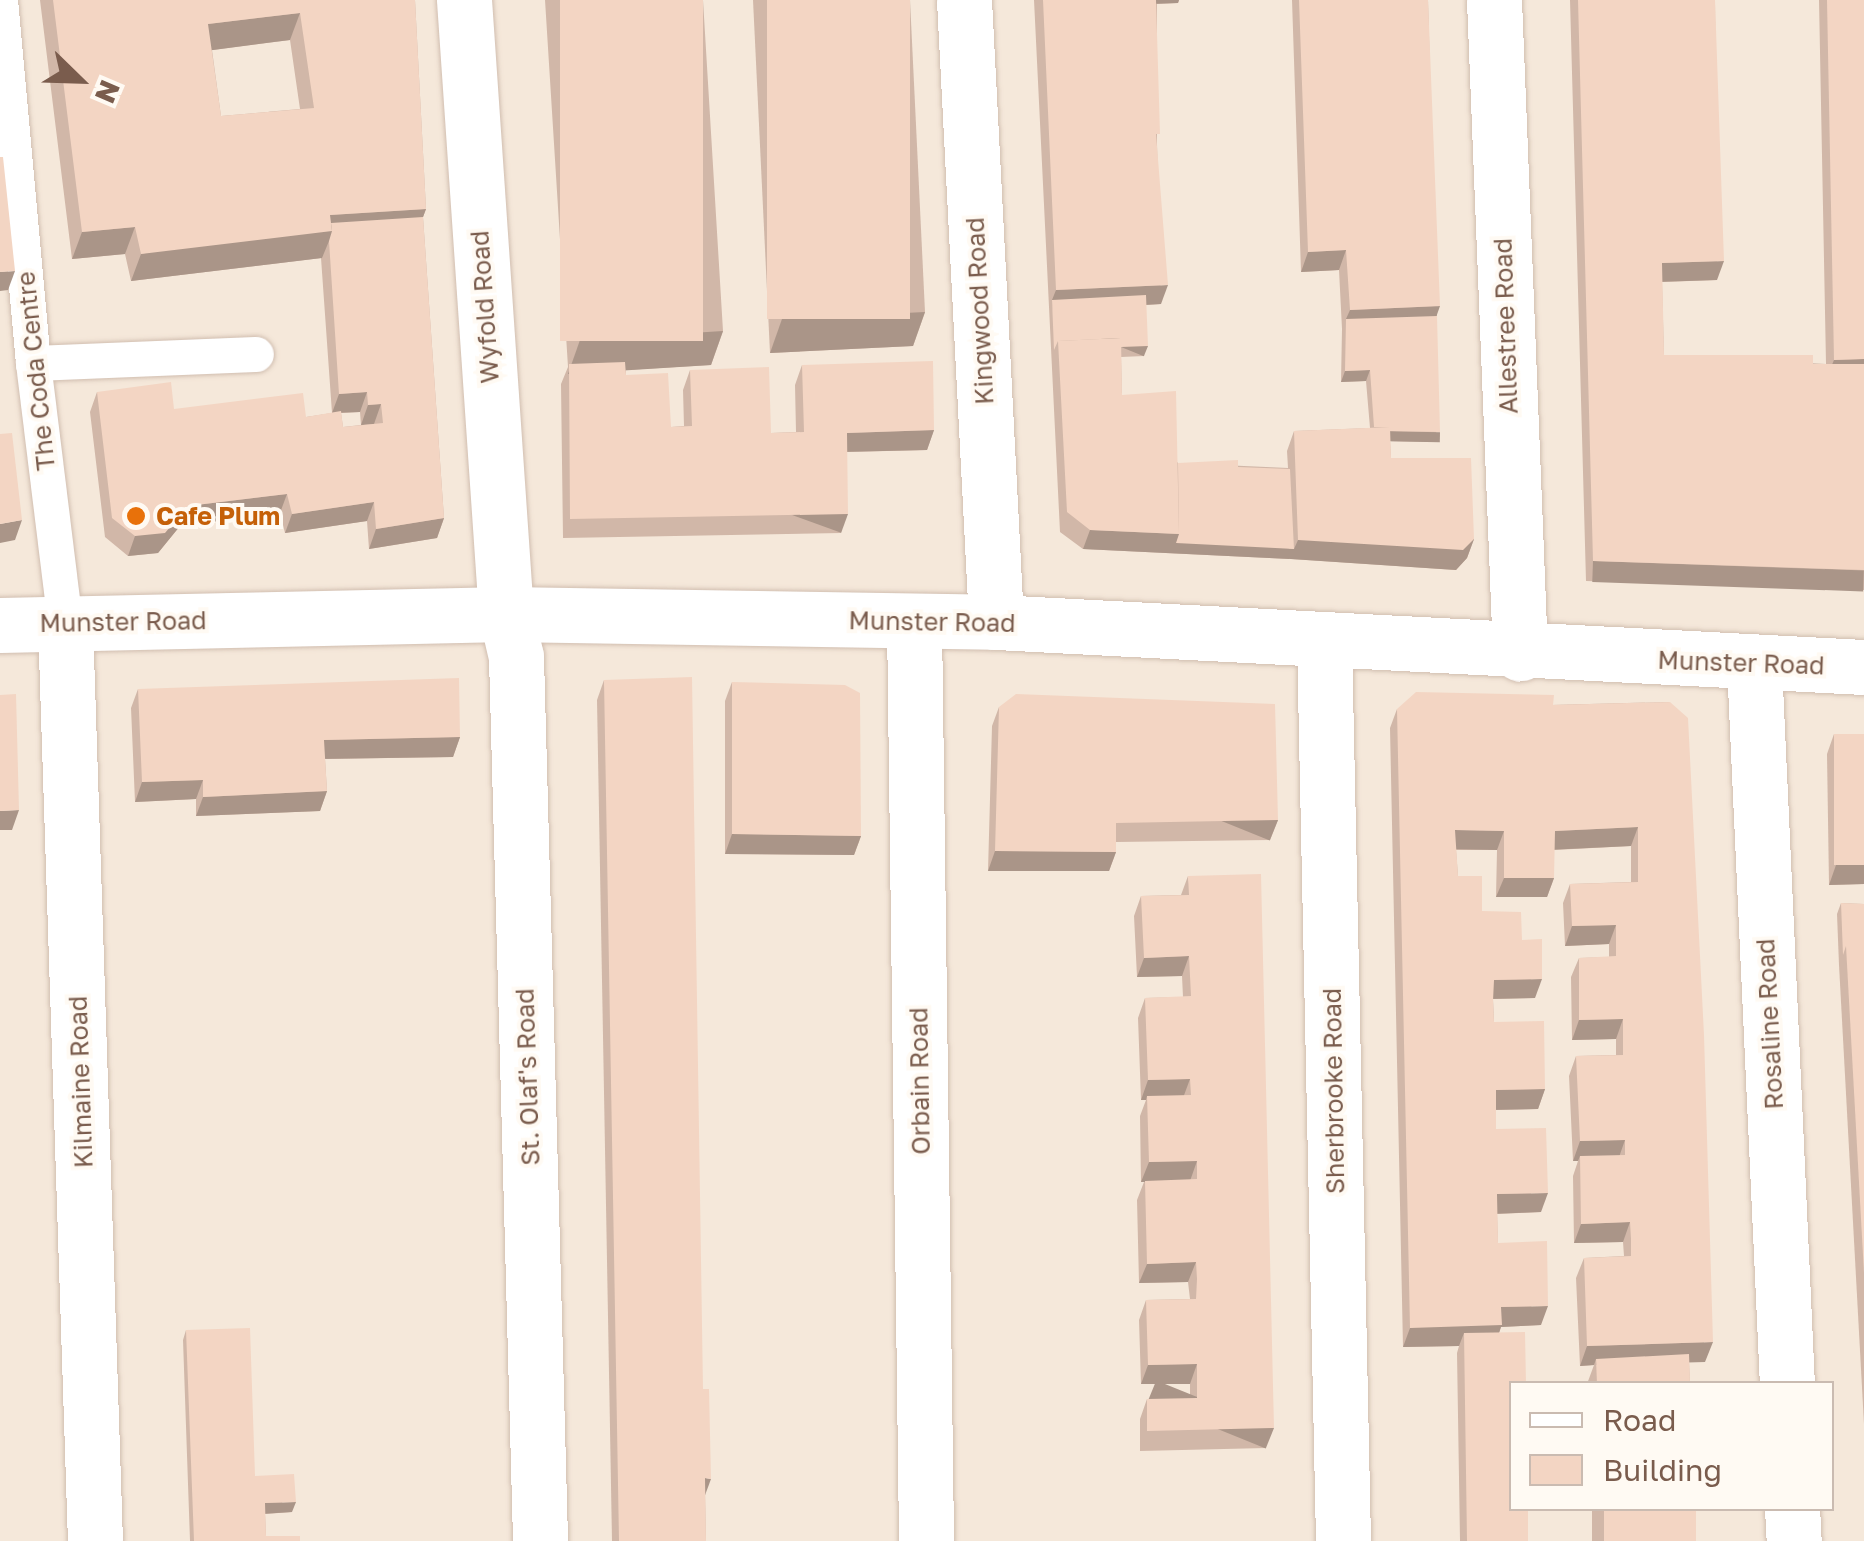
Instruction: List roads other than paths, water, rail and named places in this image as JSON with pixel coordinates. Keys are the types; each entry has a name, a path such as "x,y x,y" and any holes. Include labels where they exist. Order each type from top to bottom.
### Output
{"street":[{"name":"Wyfold Road","path":"464,0 506,614"},
{"name":"Kingwood Road","path":"964,0 996,622"},
{"name":"Allestree Road","path":"1494,0 1520,653"},
{"name":"Munster Road","path":"0,625 506,614 996,622 1520,653 1864,667"},
{"name":"St. Olaf's Road","path":"506,614 516,657 540,1541"},
{"name":"Orbain Road","path":"914,622 926,1541"},
{"name":"Kilmaine Road","path":"65,623 95,1541"},
{"name":"Sherbrooke Road","path":"1324,641 1343,1541"},
{"name":"Rosaline Road","path":"1754,664 1786,1381"},
{"path":"1792,1511 1794,1541"}],"lane":[{"name":"The Coda Centre","path":"0,0 33,363 65,623"},
{"path":"33,363 256,354"}],"place":[{"name":"Cafe Plum","path":"136,516"}]}
